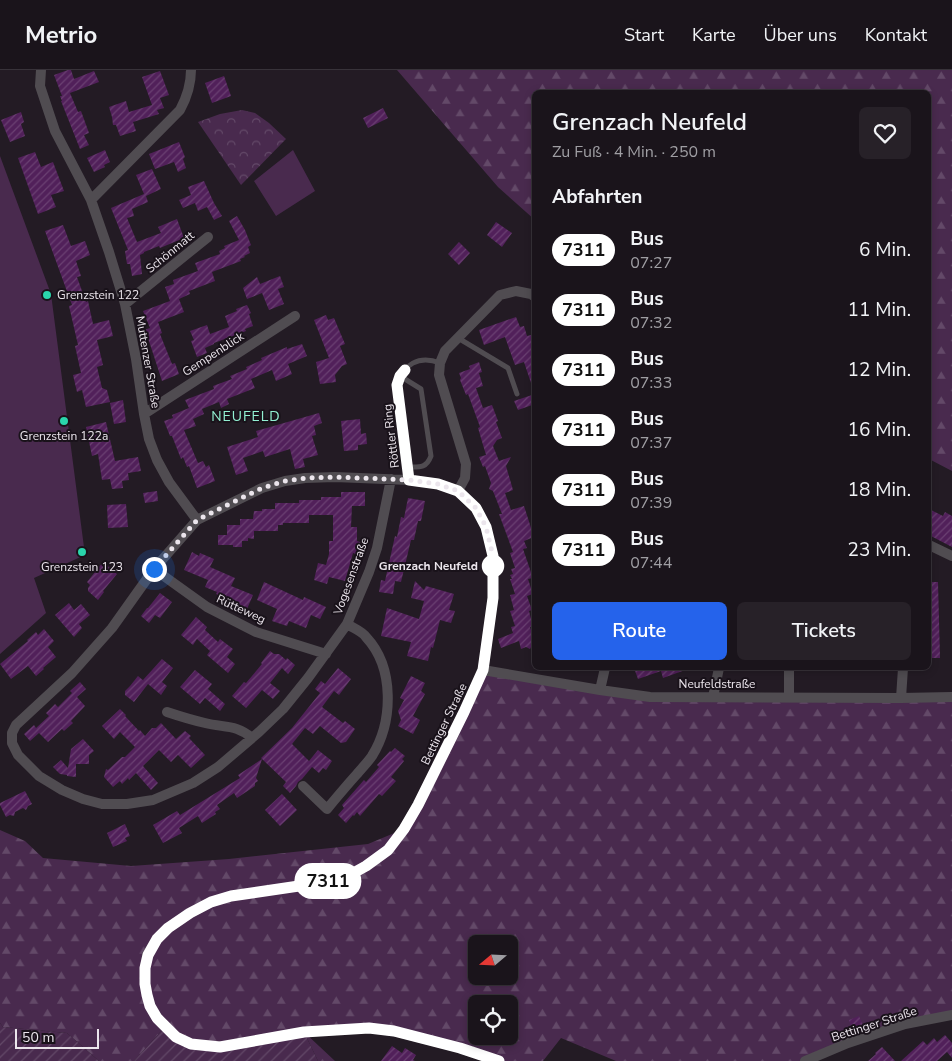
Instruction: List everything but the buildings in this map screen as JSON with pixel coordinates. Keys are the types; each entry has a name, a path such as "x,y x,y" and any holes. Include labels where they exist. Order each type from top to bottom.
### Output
{"street":[{"name":"Muttenzer Straße","path":"41,70 40,86 55,131 91,200 125,304 149,439 157,460 169,482 197,520"},
{"path":"91,200 180,110 187,97 191,70"},
{"name":"Schönmatt","path":"125,304 208,237"},
{"path":"458,491 465,478 466,464 439,375 440,363 444,352 500,295 516,291 532,295"},
{"name":"Gempenblick","path":"144,414 295,316"},
{"name":"Bettinger Straße","path":"18,755 12,743 12,733 16,725 72,673 112,628 154,569 197,520 262,488 285,481 306,478 409,480 438,484 458,491 476,508 486,527 493,556 493,598 483,670 418,805 404,829 388,850 348,876 326,882 231,896 211,902 190,913 168,928 157,939 148,955 145,968 145,984 150,1006 157,1018 176,1037 191,1044 220,1047 304,1032 369,1028 394,1031 460,1048 494,1060"},
{"name":"Vogesenstraße","path":"18,755 39,776 62,790 83,799 102,804 126,804 153,800 193,783 218,767 283,708 308,678 347,624 377,548 391,479"},
{"path":"931,545 952,556"},
{"name":"Rütteweg","path":"154,569 207,607 256,632 326,654"},
{"path":"303,786 327,809 371,757 378,744 387,718 387,684 381,659 365,635 347,624"},
{"name":"Neufeldstraße","path":"483,670 650,697 952,697"},
{"path":"600,690 605,670"},
{"path":"713,697 719,670"},
{"path":"789,670 789,697"},
{"path":"901,698 903,670"},
{"path":"167,712 206,724 239,729 252,738"},
{"name":"Bettinger Straße","path":"805,1061 848,1043 905,1024 952,1015"}],"lane":[{"path":"458,338 508,368 517,394"},
{"path":"407,467 422,467 428,463 431,456 421,389 400,376 412,363 431,360 440,363"},
{"name":"Röttler Ring","path":"400,376 397,385 409,480"}],"green space":[{"path":"397,70 952,70 952,471 931,460 931,90 532,90 532,217 498,187"},
{"path":"242,110 255,113 286,139 241,185 198,122 220,114"},
{"path":"293,150 315,191 276,216 254,181"},
{"path":"0,156 51,294 85,555 34,578 46,613 0,654"},
{"path":"483,670 650,697 952,697 952,1015 905,1024 805,1061 616,1061 561,1038 543,1061 499,1061 393,1031 304,1032 204,1046 165,1027 134,1061 99,1061 67,1033 3,1027 0,1023 0,830 25,841 43,858 131,866 229,859 368,844 404,829"},
{"path":"0,1023 3,1027 67,1033 99,1061 0,1061"},
{"path":"165,1027 204,1046 304,1032 318,1061 134,1061"},
{"path":"304,1032 335,1061 318,1061"}],"bus line":[{"name":"7311","path":"405,370 400,376 397,385 409,480 438,484 458,491 476,508 486,527 493,556 493,598 483,670 418,805 404,829 388,850 348,876 326,882 231,896 211,902 190,913 168,928 157,939 148,955 145,968 145,984 150,1006 157,1018 176,1037 191,1044 220,1047 304,1032 369,1028 394,1031 460,1048 499,1061"}],"place":[{"name":"Grenzstein 122","path":"47,295"},
{"name":"Grenzstein 122a","path":"64,421"},
{"name":"Grenzstein 123","path":"82,552"},
{"name":"Grenzach Neufeld","path":"493,566"}],"district":[{"name":"NEUFELD","path":"246,416"}],"route":[{"path":"154,569 197,520 262,488 285,481 320,477 409,480 438,484 458,491 476,508 486,527 493,556 493,569 493,566"}]}
